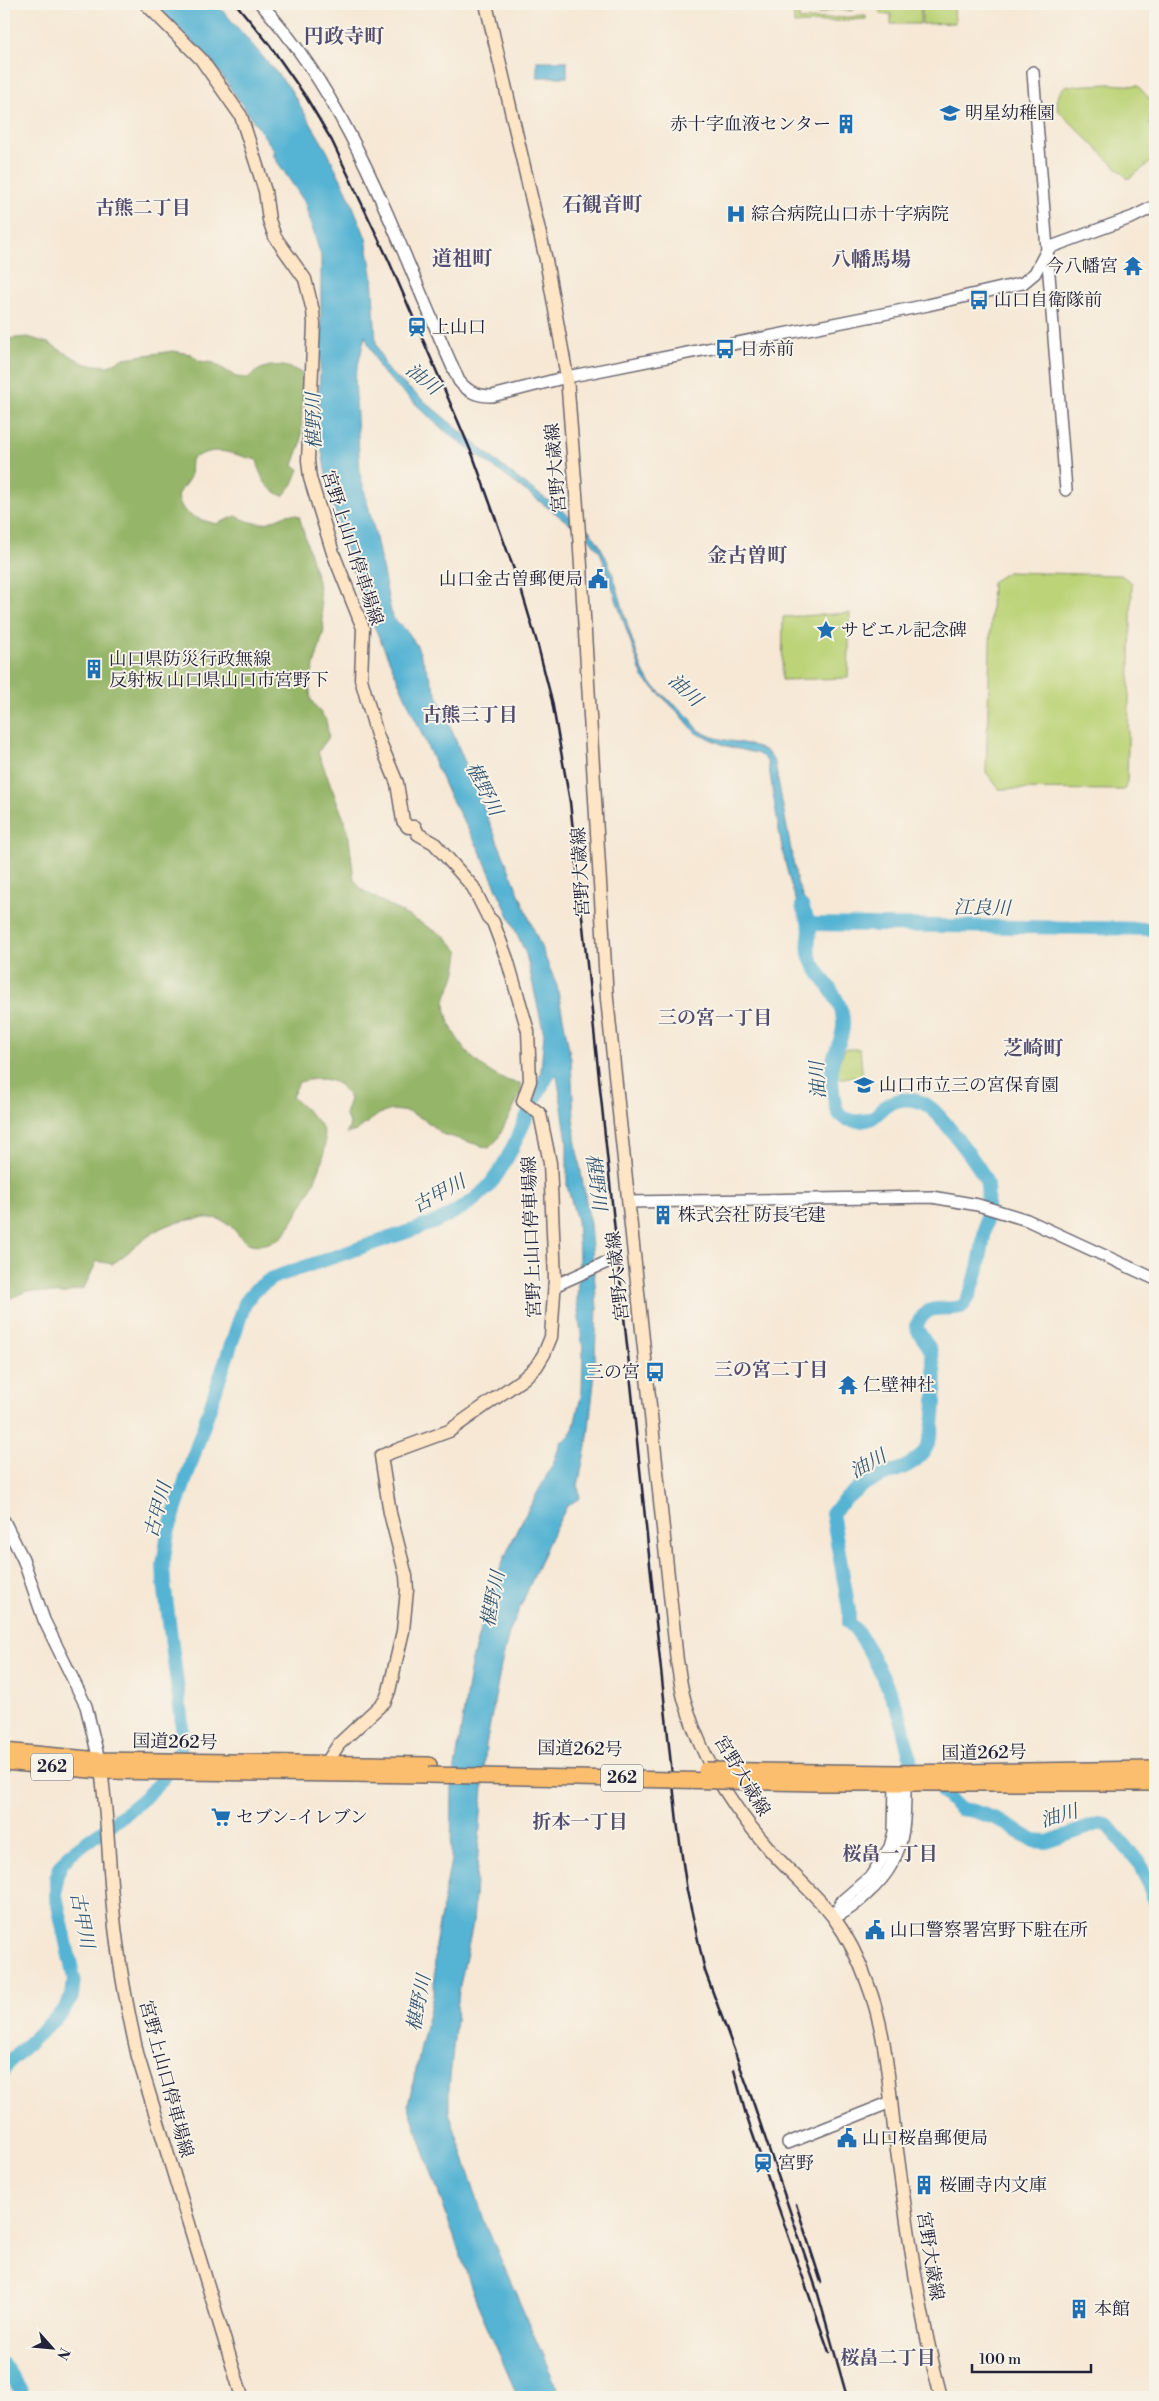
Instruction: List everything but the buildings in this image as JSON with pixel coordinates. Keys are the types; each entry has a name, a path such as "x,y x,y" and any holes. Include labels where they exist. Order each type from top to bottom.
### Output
{"highway":[{"name":"国道262号","path":"4,1751 100,1765"},
{"name":"国道262号","path":"4,1762 900,1781 1155,1783"},
{"name":"国道262号","path":"900,1781 1155,1769"}],"main road":[{"name":"宮野上山口停車場線","path":"146,4 201,58 241,116 258,164 265,191 269,220 275,236 305,279 313,311 314,324 308,469 333,553 363,628 361,679 377,735 397,783 403,821 408,827 415,828 418,834 434,843 473,887 488,917 493,922 502,944 528,1031 530,1081 523,1101 537,1111 542,1119 550,1163 556,1285 551,1338 536,1367 524,1378 449,1431 381,1456 390,1513 406,1576 407,1590 402,1631 389,1691 385,1701 339,1744 323,1769"},
{"name":"宮野大歳線","path":"486,4 546,260 566,376 578,517 602,933 628,1202 677,1662 686,1705 708,1760 741,1814 774,1855 834,1918 867,1980 883,2030 890,2102 918,2295 941,2397"},
{"name":"宮野上山口停車場線","path":"100,1765 112,1898 122,1975 138,2057 242,2397"}],"street":[{"path":"260,4 288,34 332,102 390,216 459,381 473,394 492,396 566,376 928,305 1023,283 1035,273 1048,248 1134,217 1155,206"},
{"path":"1033,72 1048,248 1048,282 1066,490"},
{"path":"628,1202 932,1197 978,1205 1027,1220 1155,1280"},
{"path":"556,1285 604,1263"},
{"path":"4,1521 23,1559 44,1620 86,1706 100,1765"},
{"path":"834,1918 855,1905 879,1883 892,1864 903,1833 900,1781"},
{"path":"788,2143 890,2102"}],"green space":[{"path":"793,4 799,4 799,20 866,16 866,19 794,24"},
{"path":"805,4 854,4 854,10 836,9 819,14 807,8"},
{"path":"880,4 921,4 920,24 891,24 891,14 880,14"},
{"path":"954,6 955,23 922,24 922,7"},
{"path":"1110,84 1138,86 1155,105 1155,115 1151,115 1149,124 1155,132 1155,159 1128,179 1058,110 1058,96 1065,86"},
{"path":"28,337 48,343 85,364 108,366 124,358 173,351 191,354 199,361 214,363 236,377 248,378 261,369 275,366 289,367 303,374 301,443 293,465 299,469 293,484 283,496 265,482 260,473 257,460 217,451 200,454 191,459 190,477 178,495 180,502 191,516 216,524 236,516 260,523 290,514 299,516 318,582 324,630 309,684 311,700 326,720 329,737 318,752 348,830 354,879 362,890 446,937 459,952 455,975 446,997 447,1017 461,1043 482,1066 494,1075 520,1083 522,1091 497,1140 489,1148 442,1134 425,1120 409,1112 392,1110 379,1114 356,1131 346,1134 350,1125 345,1114 350,1099 346,1091 335,1082 328,1080 314,1079 299,1082 292,1097 322,1128 325,1139 324,1153 307,1197 285,1234 280,1238 265,1244 255,1245 242,1239 233,1228 220,1220 205,1218 178,1222 155,1231 112,1264 97,1261 84,1288 62,1294 27,1291 4,1301 4,339"},
{"path":"1008,572 1121,575 1132,583 1127,782 1124,790 999,789 986,772 992,582"},
{"path":"850,613 848,678 782,680 783,617"},
{"path":"845,1049 860,1049 863,1080 856,1081 855,1076 837,1079 838,1064"}],"water":[{"name":"椹野川","path":"153,4 217,4 289,87 327,151 366,238 372,274 376,343 387,370 514,476 590,531 599,544 612,573 638,659 646,677 656,688 704,733 723,740 753,746 764,750 770,755 775,764 797,882 810,915 809,924 800,910 793,892 782,848 768,763 764,757 756,753 726,746 696,733 680,714 643,678 600,552 589,538 441,428 381,371 365,336 355,378 360,474 375,533 392,617 408,632 417,646 557,986 571,1060 575,1138 590,1224 597,1308 594,1382 588,1437 578,1486 580,1498 567,1506 550,1539 509,1633 501,1666 486,1745 473,1923 459,1991 449,2087 449,2112 485,2223 561,2397 518,2397 477,2303 408,2105 434,1990 435,1945 451,1860 452,1788 471,1664 483,1618 503,1561 517,1530 553,1464 561,1442 568,1438 573,1430 582,1392 583,1350 577,1302 579,1255 577,1221 567,1186 567,1141 557,1075 550,1076 543,1089 535,1093 541,1071 544,1034 526,954 479,849 448,793 359,592 329,492 318,429 321,343 321,256 304,201 274,157 274,150 210,59"},
{"path":"537,61 567,61 567,77 537,77"}],"waterway":[{"name":"油川","path":"802,906 810,927 808,946 810,957 836,998 843,1017 843,1027 833,1060 832,1071 833,1094 836,1108 840,1115 848,1120 863,1121 872,1118 887,1105 900,1100 906,1099 922,1103 932,1109 952,1132 970,1155 986,1181 987,1207 982,1247 973,1286 967,1300 961,1307 930,1310 925,1313 916,1326 928,1345 933,1362 935,1404 928,1444 917,1459 903,1468 863,1485 832,1513 849,1610 849,1623 870,1652 897,1708 911,1758"},
{"name":"江良川","path":"809,924 1155,929"},
{"name":"古甲川","path":"4,2071 8,2063 64,2010 72,1996 74,1979 56,1896 56,1878 61,1865 70,1854 133,1808 148,1794 173,1765 180,1749 182,1724 163,1565 168,1532 245,1303 255,1290 272,1278 433,1223 475,1199 497,1175 549,1074"},
{"name":"油川","path":"943,1793 960,1809 974,1811 997,1819 1034,1841 1047,1842 1101,1823 1108,1826 1141,1865 1155,1901"},
{"name":"古甲川","path":"4,2365 25,2397"}],"railway":[{"path":"236,4 269,44 306,97 332,141 389,261 473,456 521,589 538,646 552,701 570,802 677,1822 687,1891 705,1971 751,2096 818,2294 847,2397"},
{"path":"734,2070 746,2115 829,2352"},
{"path":"796,2204 821,2282"}],"place":[{"name":"明星幼稚園","path":"950,113"},
{"name":"赤十字血液センター","path":"846,124"},
{"name":"綜合病院山口赤十字病院","path":"736,214"},
{"name":"今八幡宮","path":"1133,266"},
{"name":"山口自衛隊前","path":"979,300"},
{"name":"上山口","path":"417,327"},
{"name":"日赤前","path":"725,349"},
{"name":"山口金古曽郵便局","path":"598,579"},
{"name":"サビエル記念碑","path":"826,630"},
{"name":"山口県防災行政無線 反射板 山口県山口市宮野下","path":"94,669"},
{"name":"山口市立三の宮保育園","path":"864,1085"},
{"name":"株式会社 防長宅建","path":"663,1215"},
{"name":"三の宮","path":"655,1372"},
{"name":"仁壁神社","path":"848,1385"},
{"name":"セブン-イレブン","path":"221,1817"},
{"name":"山口警察署宮野下駐在所","path":"875,1930"},
{"name":"山口桜畠郵便局","path":"847,2138"},
{"name":"宮野","path":"763,2163"},
{"name":"桜圃寺内文庫","path":"924,2185"},
{"name":"本館","path":"1079,2309"}],"district":[{"name":"円政寺町","path":"344,37"},
{"name":"石観音町","path":"602,205"},
{"name":"古熊二丁目","path":"143,208"},
{"name":"道祖町","path":"462,259"},
{"name":"八幡馬場","path":"871,260"},
{"name":"金古曽町","path":"747,556"},
{"name":"古熊三丁目","path":"470,715"},
{"name":"三の宮一丁目","path":"715,1018"},
{"name":"芝崎町","path":"1033,1049"},
{"name":"三の宮二丁目","path":"771,1370"},
{"name":"折本一丁目","path":"580,1822"},
{"name":"桜畠一丁目","path":"890,1854"},
{"name":"桜畠二丁目","path":"888,2358"}]}
